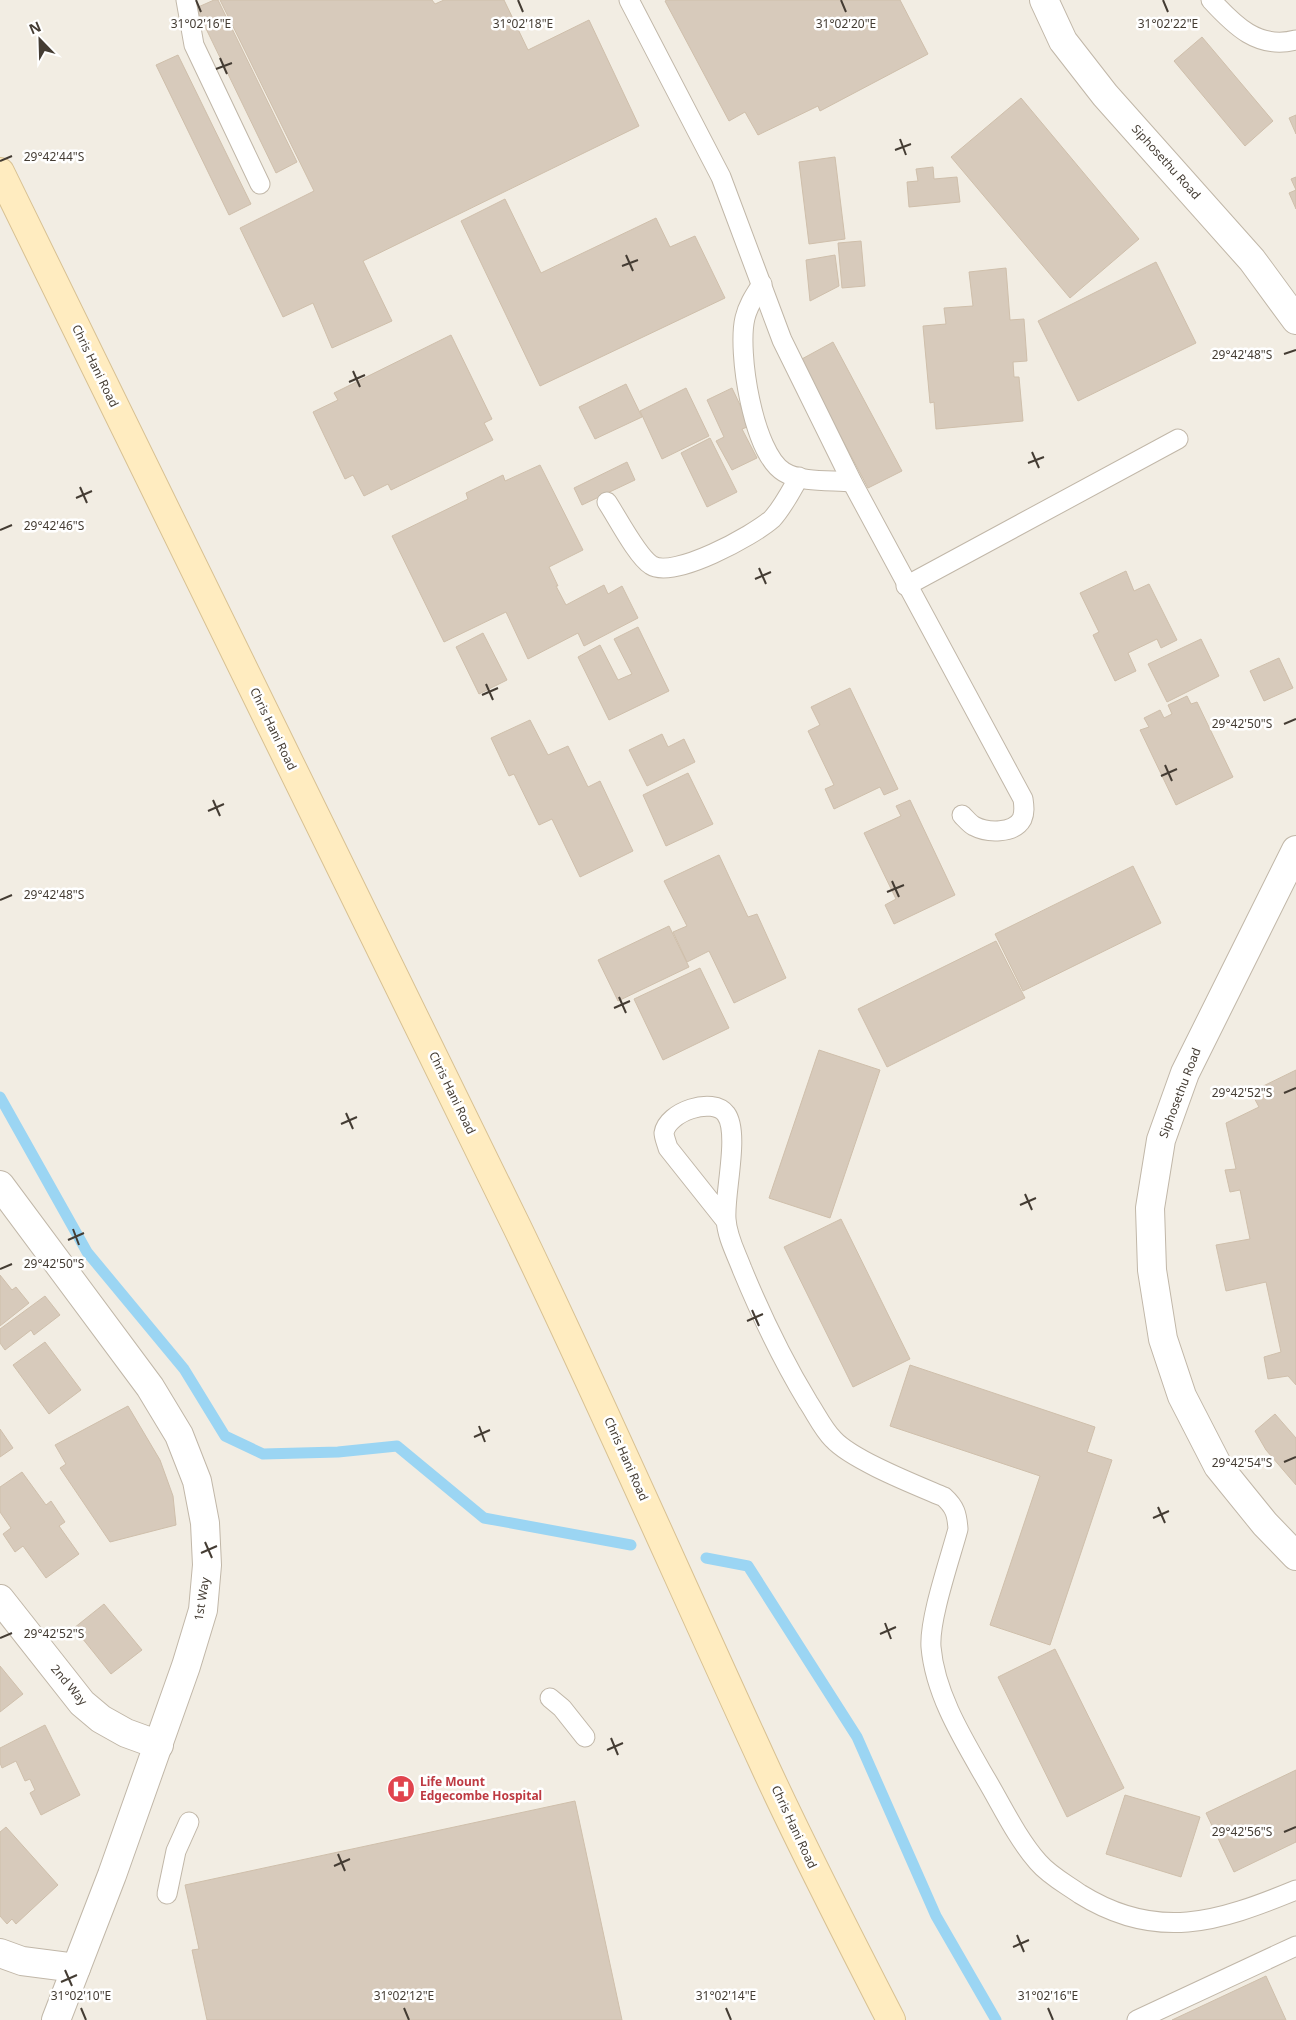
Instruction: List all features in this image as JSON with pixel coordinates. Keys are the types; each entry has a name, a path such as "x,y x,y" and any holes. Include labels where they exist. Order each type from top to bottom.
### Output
{"main road":[{"name":"Chris Hani Road","path":"0,172 583,1363 762,1760 816,1873 891,2020"}],"street":[{"name":"Siphosethu Road","path":"1044,0 1063,41 1105,95 1252,260 1296,320"},
{"name":"Siphosethu Road","path":"1296,850 1185,1073 1161,1140 1150,1208 1152,1270 1162,1339 1182,1396 1218,1466 1265,1524 1296,1556"},
{"name":"1st Way","path":"0,1185 150,1387 179,1435 197,1481 206,1531 207,1564 203,1610 159,1745 112,1875 56,2020"},
{"name":"2nd Way","path":"0,1599 82,1703 100,1719 126,1733 159,1745"},
{"path":"0,1953 22,1962 76,1968"}],"lane":[{"path":"186,0 194,45 260,184"},
{"path":"629,0 722,177 782,340 906,586 1023,799 1025,811 1021,821 1013,827 1001,831 974,826 962,815"},
{"path":"1211,0 1233,24 1258,40 1290,42 1296,40"},
{"path":"762,284 751,302 745,319 743,360 748,391 760,435 771,460 784,472 799,477 852,482"},
{"path":"906,586 1178,440"},
{"path":"607,502 643,557 651,566 664,568 684,565 731,545 772,519 783,505 799,477"},
{"path":"726,1221 668,1148 664,1133 668,1124 678,1115 699,1106 714,1106 726,1114 731,1129 731,1159 725,1198 728,1234 759,1310 794,1378 833,1440 850,1453 944,1496 953,1505 957,1515 958,1529 932,1630 933,1662 940,1690 967,1745 1021,1839 1037,1862 1050,1874 1103,1908 1132,1918 1179,1923 1204,1921 1244,1912 1296,1890"},
{"path":"550,1698 562,1708 585,1737"},
{"path":"167,1894 176,1851 189,1822"},
{"path":"1137,2020 1296,1946"}],"building":[{"path":"218,0 297,162 276,173 196,8"},
{"path":"220,0 432,0 435,4 444,0 504,0 528,50 589,20 639,126 363,261 392,321 332,348 313,303 283,317 240,228 314,191"},
{"path":"900,0 928,54 820,111 818,106 758,135 745,112 729,121 665,1"},
{"path":"1202,37 1273,121 1245,146 1174,61"},
{"path":"178,55 251,204 229,215 156,65"},
{"path":"1021,98 1139,239 1070,298 951,157"},
{"path":"1296,115 1296,134 1289,118"},
{"path":"835,157 845,239 809,244 799,162"},
{"path":"933,167 934,179 957,177 960,202 909,207 907,182 918,181 916,169"},
{"path":"1296,177 1296,190 1291,179"},
{"path":"1296,190 1296,209 1289,193"},
{"path":"505,199 541,273 656,218 670,247 695,236 725,298 540,386 461,221"},
{"path":"861,241 865,286 842,288 838,243"},
{"path":"835,255 839,286 810,301 806,260"},
{"path":"1156,262 1196,343 1078,401 1038,321"},
{"path":"1006,268 1010,320 1024,319 1027,361 1013,362 1014,377 1019,377 1023,421 936,429 934,402 930,403 923,326 946,324 944,308 973,306 969,272"},
{"path":"451,335 492,419 484,423 493,440 391,490 388,484 364,496 353,475 345,479 313,412 338,400 334,393"},
{"path":"833,342 902,471 868,488 800,360"},
{"path":"626,384 642,417 595,439 579,407"},
{"path":"686,388 709,436 662,459 640,411"},
{"path":"732,388 750,426 742,429 757,458 732,470 716,441 724,437 707,400"},
{"path":"710,438 737,492 707,507 681,453"},
{"path":"627,462 635,480 582,505 574,488"},
{"path":"540,465 583,550 549,567 566,605 604,585 608,594 622,586 638,618 584,646 578,633 528,659 506,612 444,642 392,536 468,499 466,493 503,475 505,481"},
{"path":"1126,571 1134,591 1149,584 1177,640 1161,648 1157,639 1128,653 1136,671 1115,681 1093,635 1099,632 1080,593"},
{"path":"638,627 669,691 609,720 578,657 600,645 618,680 632,674 614,639"},
{"path":"483,633 507,680 479,694 456,647"},
{"path":"1201,639 1219,676 1167,702 1148,664"},
{"path":"1279,658 1293,688 1264,701 1250,671"},
{"path":"850,688 898,789 884,795 880,787 834,809 825,789 834,785 808,731 820,725 811,707"},
{"path":"1187,696 1191,704 1197,702 1233,777 1176,805 1140,730 1149,727 1144,718 1160,710 1164,718 1172,714 1168,705"},
{"path":"530,720 548,755 568,746 588,787 600,781 633,851 580,877 552,819 539,825 514,774 509,776 491,738"},
{"path":"662,734 668,747 684,739 695,762 647,786 629,750"},
{"path":"688,773 713,824 666,846 643,795"},
{"path":"910,800 955,895 894,924 885,905 896,899 864,833 901,816 896,806"},
{"path":"719,855 748,917 757,914 786,978 734,1003 709,951 687,962 673,932 687,926 664,881"},
{"path":"1133,866 1161,923 1023,991 995,934"},
{"path":"669,926 689,967 618,1001 598,960"},
{"path":"996,941 1025,998 887,1067 858,1009"},
{"path":"700,968 729,1028 663,1060 634,999"},
{"path":"819,1050 880,1070 830,1218 769,1198"},
{"path":"1296,1070 1296,1385 1288,1376 1268,1379 1264,1357 1281,1352 1266,1282 1226,1291 1216,1245 1250,1239 1240,1190 1230,1192 1225,1170 1236,1169 1226,1123 1259,1107 1251,1092"},
{"path":"841,1219 910,1359 853,1387 784,1247"},
{"path":"0,1275 12,1290 16,1287 29,1303 0,1326"},
{"path":"45,1296 60,1315 34,1335 31,1330 5,1350 0,1343 0,1329"},
{"path":"45,1342 81,1390 49,1414 13,1365"},
{"path":"910,1365 1095,1427 1087,1452 1112,1460 1050,1645 990,1625 1040,1476 890,1426"},
{"path":"128,1406 160,1460 173,1496 176,1525 110,1542 60,1468 66,1464 55,1445"},
{"path":"1275,1414 1296,1438 1296,1485 1266,1450 1255,1431"},
{"path":"0,1429 13,1448 0,1457"},
{"path":"22,1472 46,1505 51,1501 65,1522 59,1526 79,1554 46,1578 23,1546 15,1552 3,1534 11,1528 0,1512 0,1487"},
{"path":"104,1604 142,1650 111,1674 74,1628"},
{"path":"1055,1649 1124,1788 1067,1817 998,1677"},
{"path":"0,1666 23,1694 0,1712"},
{"path":"45,1725 80,1795 41,1815 30,1793 35,1790 30,1779 25,1781 16,1761 2,1768 0,1748"},
{"path":"1296,1770 1296,1842 1234,1872 1206,1813"},
{"path":"1125,1795 1200,1817 1181,1877 1106,1854"},
{"path":"575,1801 622,2020 207,2020 192,1950 199,1949 185,1885"},
{"path":"6,1827 58,1885 16,1924 12,1919 7,1924 0,1916 0,1832"},
{"path":"1266,1976 1286,2020 1172,2020"}],"waterway":[{"path":"0,1097 87,1252 184,1369 225,1436 263,1454 338,1452 397,1446 484,1518 631,1545"},
{"path":"706,1558 748,1566 857,1737 936,1916 996,2020"}],"place":[{"name":"Life Mount Edgecombe Hospital","path":"401,1789"}]}
